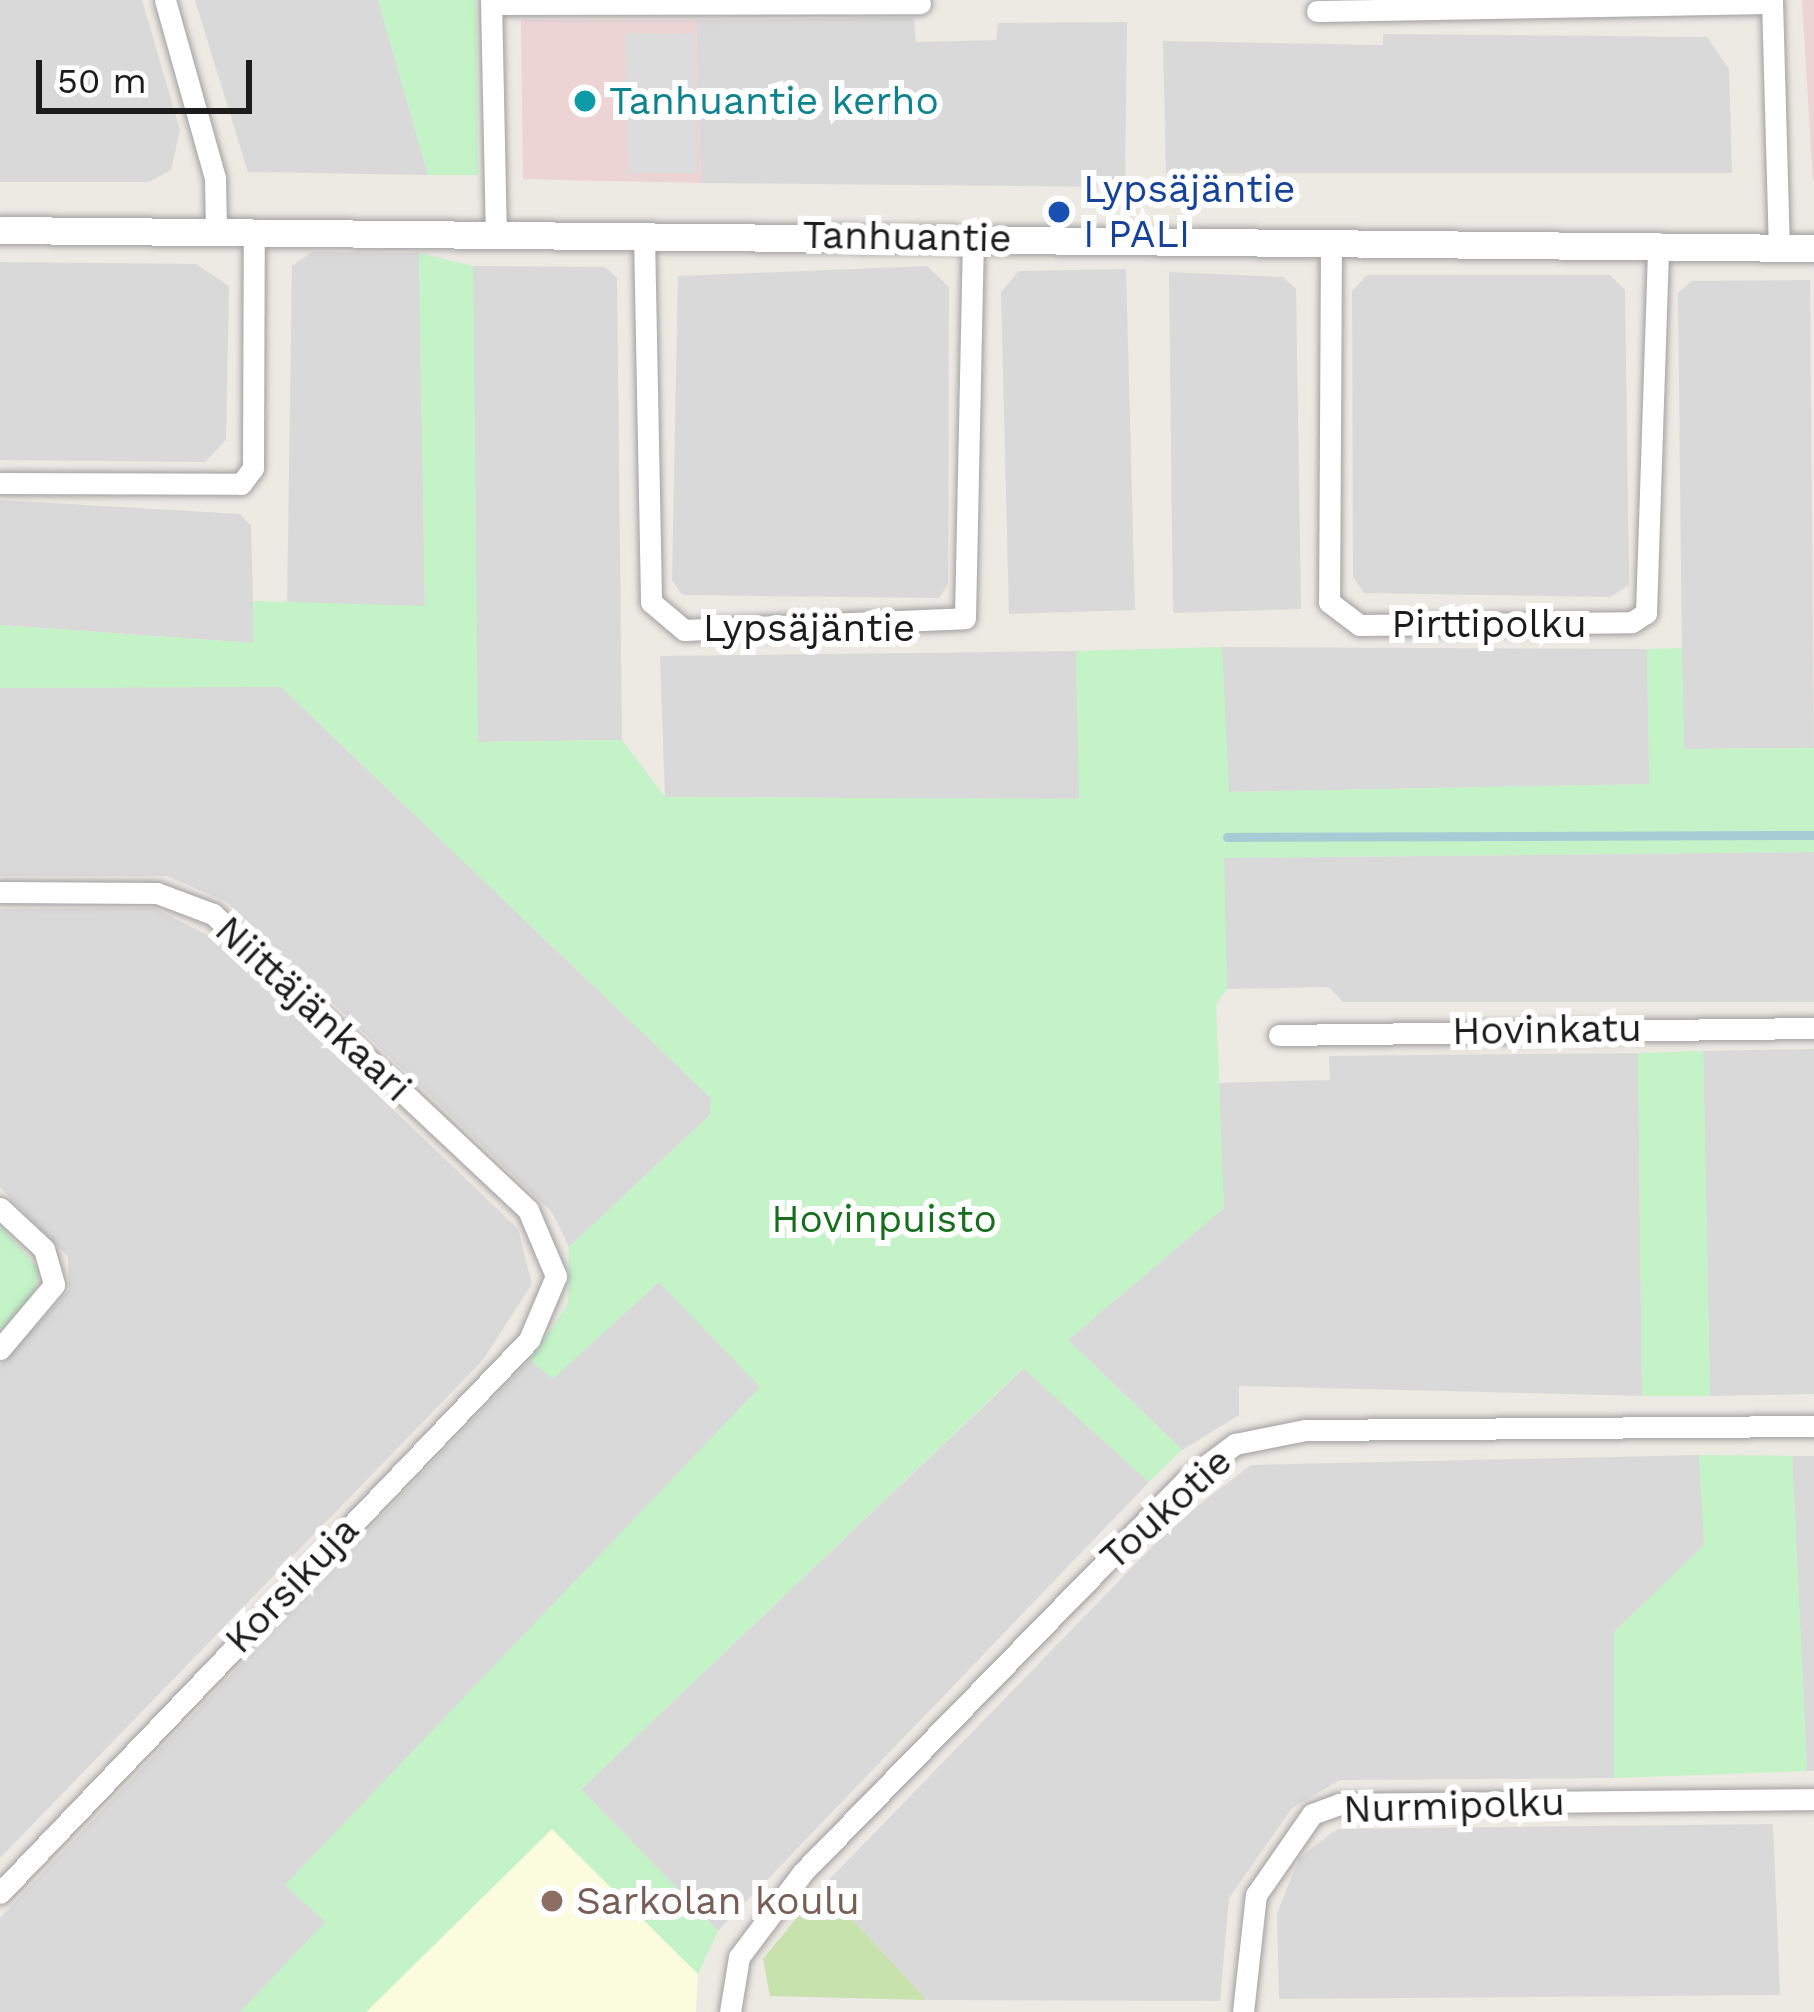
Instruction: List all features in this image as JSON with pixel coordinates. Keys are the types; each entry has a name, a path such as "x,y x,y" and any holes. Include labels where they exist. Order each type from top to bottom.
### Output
{"street":[{"path":"165,0 215,178 216,232"},
{"path":"496,233 491,2 920,3"},
{"path":"1317,11 1772,2 1779,247"},
{"name":"Tanhuantie","path":"0,230 1814,248"},
{"path":"0,483 241,484 253,468 254,232"},
{"name":"Lypsäjäntie","path":"644,234 651,602 684,630 965,618 973,238"},
{"name":"Pirttipolku","path":"1330,240 1329,602 1359,625 1632,622 1646,613 1658,243"},
{"name":"Niittäjänkaari","path":"0,892 157,893 213,914 528,1210 555,1264"},
{"name":"Hovinkatu","path":"1280,1035 1814,1028"},
{"path":"0,1208 44,1249 53,1285 0,1349"},
{"name":"Korsikuja","path":"0,1893 529,1340 551,1302 555,1264"},
{"name":"Toukotie","path":"730,2012 739,1957 803,1872 1184,1482 1235,1444 1305,1430 1814,1426"},
{"name":"Nurmipolku","path":"1243,2012 1256,1895 1312,1814 1339,1804 1814,1798"}],"shaded area":[{"path":"0,0 142,0 180,130 171,170 149,182 0,182"},
{"path":"195,0 378,0 428,175 248,172"},
{"path":"1802,0 1814,0 1814,181 1813,181"},
{"path":"914,18 916,42 996,40 998,23 1127,22 1125,187 701,183 696,20"},
{"path":"521,20 696,20 701,183 523,179"},
{"path":"625,33 694,34 697,173 628,173"},
{"path":"1383,34 1707,37 1729,69 1732,173 1166,173 1163,41 1383,45"},
{"path":"312,252 419,253 425,607 287,608 292,266"},
{"path":"0,262 196,264 229,286 226,440 205,462 0,460"},
{"path":"473,266 605,267 617,278 622,740 477,742"},
{"path":"927,266 949,287 948,584 939,598 682,595 672,580 678,276"},
{"path":"1126,269 1135,610 1009,614 1001,292 1019,271"},
{"path":"1169,272 1283,277 1296,289 1301,609 1173,613"},
{"path":"1367,275 1610,275 1625,290 1629,585 1610,597 1364,593 1353,577 1352,291"},
{"path":"1810,280 1814,748 1683,749 1678,293 1692,281"},
{"path":"0,500 240,514 251,526 254,643 0,625"},
{"path":"1222,647 1647,649 1650,784 1228,792"},
{"path":"1076,651 1080,799 665,797 660,656"},
{"path":"280,686 711,1098 710,1115 569,1247 552,1212 227,902 167,876 0,876 0,688"},
{"path":"1814,852 1814,1002 1343,1002 1329,987 1227,989 1223,858"},
{"path":"154,908 215,939 518,1229 532,1284 483,1360 0,1858 0,1366 69,1290 68,1257 0,1187 0,909"},
{"path":"1814,1049 1814,1394 1710,1396 1703,1051"},
{"path":"1638,1053 1642,1396 1239,1386 1239,1415 1182,1450 1068,1340 1224,1208 1217,1083 1330,1080 1329,1056"},
{"path":"659,1282 761,1387 286,1885 326,1922 240,2012 0,2012 0,1918 530,1360 553,1378"},
{"path":"1024,1368 1149,1482 718,1931 581,1789"},
{"path":"1699,1455 1705,1545 1614,1632 1614,1778 1340,1780 1292,1808 1229,1898 1220,2001 927,2000 822,1887 1175,1523 1251,1465"},
{"path":"1792,1456 1814,1456 1814,1771 1807,1771"},
{"path":"1773,1824 1780,1995 1279,1999 1277,1913 1300,1857 1337,1829"},
{"name":"Sarkolan koulu","path":"552,1829 698,1974 696,2012 366,2012"}],"green space":[{"path":"378,0 476,0 478,175 428,175"},
{"name":"Hovinpuisto","path":"419,253 473,266 478,742 622,740 665,797 1079,799 1076,651 1222,647 1229,792 1649,784 1647,649 1682,648 1684,749 1814,748 1814,852 1224,858 1227,989 1216,1004 1224,1208 1068,1340 1182,1450 1149,1482 1023,1368 581,1789 718,1931 698,1974 552,1829 366,2012 240,2012 325,1922 285,1885 760,1387 659,1282 553,1379 530,1360 568,1304 569,1247 710,1115 711,1098 281,687 0,688 0,625 253,643 253,601 425,606"},
{"path":"1703,1051 1710,1396 1642,1396 1638,1053"},
{"path":"0,1225 39,1270 33,1296 0,1331"},
{"path":"1699,1455 1792,1456 1807,1771 1614,1778 1614,1632 1704,1545"},
{"path":"822,1887 927,2000 770,1996 763,1959"}],"waterway":[{"path":"1227,837 1814,835"}],"place":[{"name":"Tanhuantie kerho","path":"585,101"},
{"name":"Lypsäjäntie I PALI","path":"1059,212"},
{"name":"Sarkolan koulu","path":"552,1901"}]}
